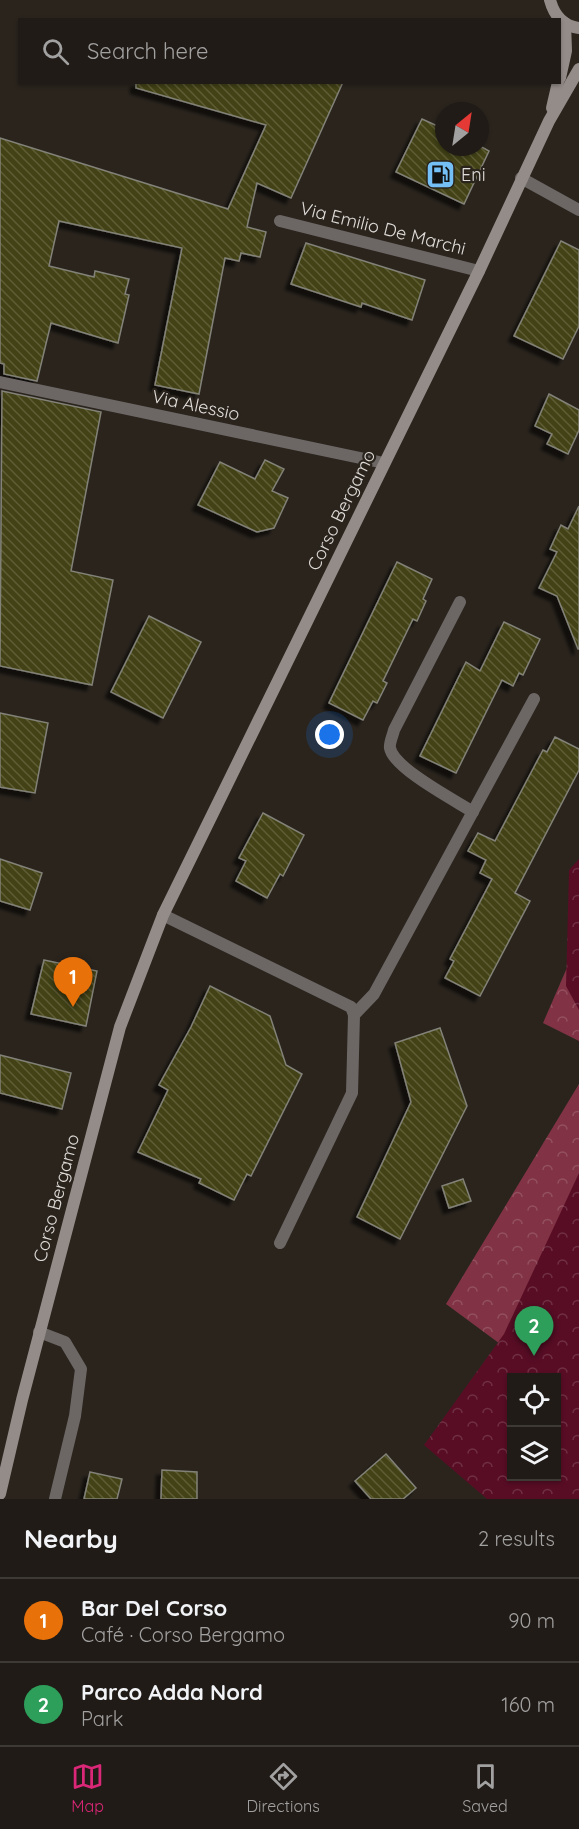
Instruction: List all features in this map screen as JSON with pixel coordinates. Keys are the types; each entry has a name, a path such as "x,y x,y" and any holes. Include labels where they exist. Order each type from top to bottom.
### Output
{"main road":[{"path":"550,1 558,18"},
{"path":"561,20 579,28"},
{"path":"561,74 566,51 565,23"},
{"name":"Corso Bergamo","path":"0,1494 39,1332 120,1027 163,915 478,270 520,178 579,69"},
{"name":"Corso Bergamo","path":"549,121 558,84"}],"street":[{"path":"520,178 579,210"},
{"name":"Via Emilio De Marchi","path":"280,221 478,270"},
{"name":"Via Alessio","path":"0,382 384,463"},
{"path":"460,602 394,730 390,747 393,756 410,772 473,812"},
{"path":"354,1015 374,994 534,699"},
{"path":"163,915 351,1007 354,1015 352,1093 280,1243"},
{"path":"39,1332 65,1342 81,1369 75,1416 55,1499"}],"green space":[{"path":"579,859 579,1010 566,986 569,870"},
{"path":"579,940 579,1041 543,1023"},
{"path":"579,1084 579,1403 561,1383 561,1373 540,1373 446,1304"},
{"path":"579,1173 579,1499 487,1499 424,1445 504,1334"}],"building":[{"path":"136,84 342,84 291,198 257,183 247,227 266,232 260,257 241,253 239,261 225,258 199,394 155,385 182,248 59,221 49,266 94,277 95,271 129,279 125,294 129,295 118,343 51,323 37,381 4,374 4,364 0,363 0,138 228,209 266,125 136,88"},
{"path":"422,119 435,125 435,156 487,156 464,204 396,172"},
{"path":"561,241 579,250 579,326 563,359 514,336"},
{"path":"306,243 425,280 412,320 362,303 361,307 291,284"},
{"path":"2,391 101,412 71,571 113,580 92,685 0,666"},
{"path":"549,394 579,410 579,430 568,454 547,444 552,434 535,426"},
{"path":"265,460 284,469 272,491 288,498 274,528 257,532 198,505 220,462 255,479"},
{"path":"579,506 578,649 557,596 539,588 557,552 550,549 561,525 568,529"},
{"path":"397,562 432,579 417,621 413,619 383,681 387,683 377,703 373,701 363,720 329,703"},
{"path":"149,616 201,642 163,718 111,692"},
{"path":"504,622 540,639 523,675 519,673 513,686 502,680 456,773 420,756 466,662 480,671"},
{"path":"0,713 48,723 35,793 0,787"},
{"path":"555,737 579,749 579,770 515,893 530,901 480,996 445,978 454,961 450,959 492,879 480,873 486,860 468,851 478,833 495,841 543,750 547,752"},
{"path":"263,813 304,835 283,876 280,874 267,898 236,881 246,861 239,858"},
{"path":"0,859 42,873 30,910 0,901"},
{"path":"44,960 97,971 86,1026 31,1014"},
{"path":"210,986 270,1016 286,1065 302,1074 251,1176 247,1174 234,1200 199,1183 201,1179 138,1152 168,1090 159,1085 191,1027"},
{"path":"440,1028 467,1106 400,1239 357,1217 411,1102 395,1043"},
{"path":"0,1055 71,1073 62,1109 0,1093"},
{"path":"463,1179 471,1201 449,1208 442,1186"},
{"path":"386,1454 416,1488 403,1499 371,1499 355,1481"},
{"path":"162,1470 197,1472 197,1499 161,1499"},
{"path":"90,1472 122,1479 117,1499 84,1499"}],"place":[{"name":"Eni","path":"440,174"},
{"name":"Bar Del Corso","path":"73,1007"},
{"name":"Parco Adda Nord","path":"534,1356"}]}
